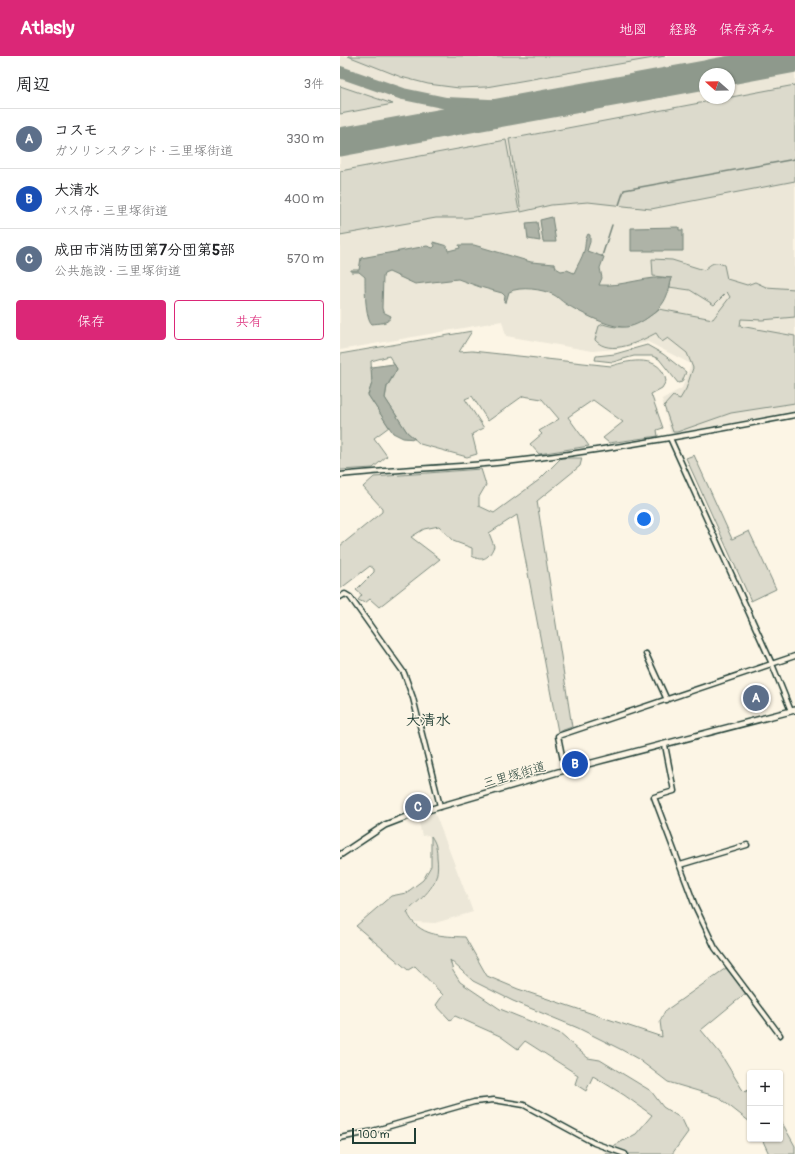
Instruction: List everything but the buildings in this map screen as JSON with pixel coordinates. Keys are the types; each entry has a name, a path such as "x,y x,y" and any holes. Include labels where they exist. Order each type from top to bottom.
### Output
{"main road":[{"name":"三里塚街道","path":"340,855 385,825 411,815 565,770 665,745 793,710"}],"street":[{"path":"340,475 505,462 670,438 795,415"},
{"path":"670,438 793,710"},
{"path":"340,597 345,594 350,596 404,673 413,698 440,806"},
{"path":"646,654 667,700"},
{"path":"565,770 558,736 795,656"},
{"path":"665,745 674,791 654,797 695,906 715,948 780,1035"},
{"path":"680,865 747,845"},
{"path":"340,1138 369,1132 474,1102 494,1100 524,1105 594,1143 625,1154"}],"shaded area":[{"path":"340,56 795,56 795,411 671,435 662,399 682,388 691,364 648,342 617,349 592,351 506,336 502,321 340,350"},
{"path":"348,56 665,56 486,87 459,88 428,84 401,77"},
{"path":"795,85 795,181 651,209 588,202 551,205 521,212 509,139 699,103 735,104 735,96"},
{"path":"340,86 393,104 340,114"},
{"path":"506,140 519,211 466,218 436,218 340,235 340,171"},
{"path":"552,217 556,242 543,242 540,220"},
{"path":"537,222 540,241 528,239 526,223"},
{"path":"679,227 679,230 683,230 683,251 631,251 631,228"},
{"path":"588,234 590,235 590,242 587,251 604,257 600,268 602,278 599,285 617,284 653,278 672,278 669,291 664,301 653,314 633,326 622,327 608,324 585,315 554,295 544,291 532,289 514,290 509,292 506,302 504,302 505,296 502,293 458,279 415,284 389,272 384,274 383,277 382,308 383,312 391,316 386,322 372,324 368,316 365,295 365,277 359,272 351,272 351,270 359,270 361,258 427,246 433,248 435,246 433,242 447,246 448,251 460,248 459,245 474,245 531,262 555,264 556,268 561,271 567,270 574,273 585,249"},
{"path":"652,259 672,260 704,270 711,264 718,263 724,265 727,279 747,285 755,282 766,287 795,289 795,317 762,320 741,319 740,326 795,336 795,403 731,413 677,432 673,432 664,406 673,396 680,399 686,389 693,368 687,353 668,338 662,342 656,333 626,346 609,347 601,345 595,340 599,326 603,324 619,327 633,325 659,309 713,319 730,297 727,292 714,305 690,290 669,287 672,278 653,276"},
{"path":"472,331 459,352 472,351 611,366 627,362 644,361 658,366 663,372 666,381 662,388 651,394 663,428 657,430 658,436 609,443 603,438 623,422 593,400 568,417 589,446 539,454 530,444 542,434 539,431 559,419 542,399 523,396 488,421 472,396 465,399 484,428 472,434 477,454 467,457 420,444 407,432 385,398 387,387 397,369 389,356 371,361 372,383 368,395 389,427 374,438 387,456 373,468 340,470 340,354"},
{"path":"647,345 663,354 686,372 682,382 678,383 659,359 652,356 634,356 613,362 595,360 596,356 615,354"},
{"path":"394,364 397,369 387,386 385,398 407,432 415,439 403,438 393,433 368,395 372,383 371,367"},
{"path":"694,455 732,539 749,531 776,589 751,601 686,458"},
{"path":"561,458 582,458 580,466 537,501 572,727 558,732 517,515 489,533 494,546 488,556 483,559 472,556 472,548 453,541 439,526 424,529 411,537 440,559 379,607 370,599 365,603 358,600 362,595 356,590 374,572 374,569 370,566 340,589 340,546 382,512 382,508 363,487 374,477 481,469 486,485 479,497 479,506 494,513 539,480"},
{"path":"434,811 473,912 435,923 415,922 407,912 430,891 435,883 438,867 434,841 428,835 422,836 417,815"},
{"path":"431,836 436,849 438,867 437,875 430,889 407,912 412,920 424,931 432,934 465,937 487,976 518,989 662,1037 660,1021 665,1011 726,968 746,993 701,1030 720,1053 742,1089 745,1092 747,1091 747,1120 718,1097 668,1082 638,1059 622,1050 578,1028 513,1001 473,981 450,960 453,971 460,982 500,1009 559,1033 588,1058 600,1060 651,1091 663,1107 682,1119 688,1132 672,1154 604,1154 613,1146 636,1134 652,1115 624,1095 593,1076 586,1091 575,1084 578,1075 525,1041 518,1049 500,1036 455,1016 450,1020 436,1005 443,995 415,966 408,970 356,926 391,896 406,893 423,880 431,866"},
{"path":"783,1124 795,1146 795,1154 769,1154 763,1142 783,1142"}],"waterway":[{"path":"619,205 624,190 795,159"},
{"path":"602,256 612,225"}],"taxiway":[{"path":"340,72 403,94 446,103 528,107"}],"runway":[{"path":"735,69 795,58"},
{"path":"340,142 699,76"}],"place":[{"name":"コスモ","path":"756,698"},
{"name":"大清水","path":"575,764"},
{"name":"成田市消防団第7分団第5部","path":"418,807"}],"district":[{"name":"大清水","path":"428,720"}]}
